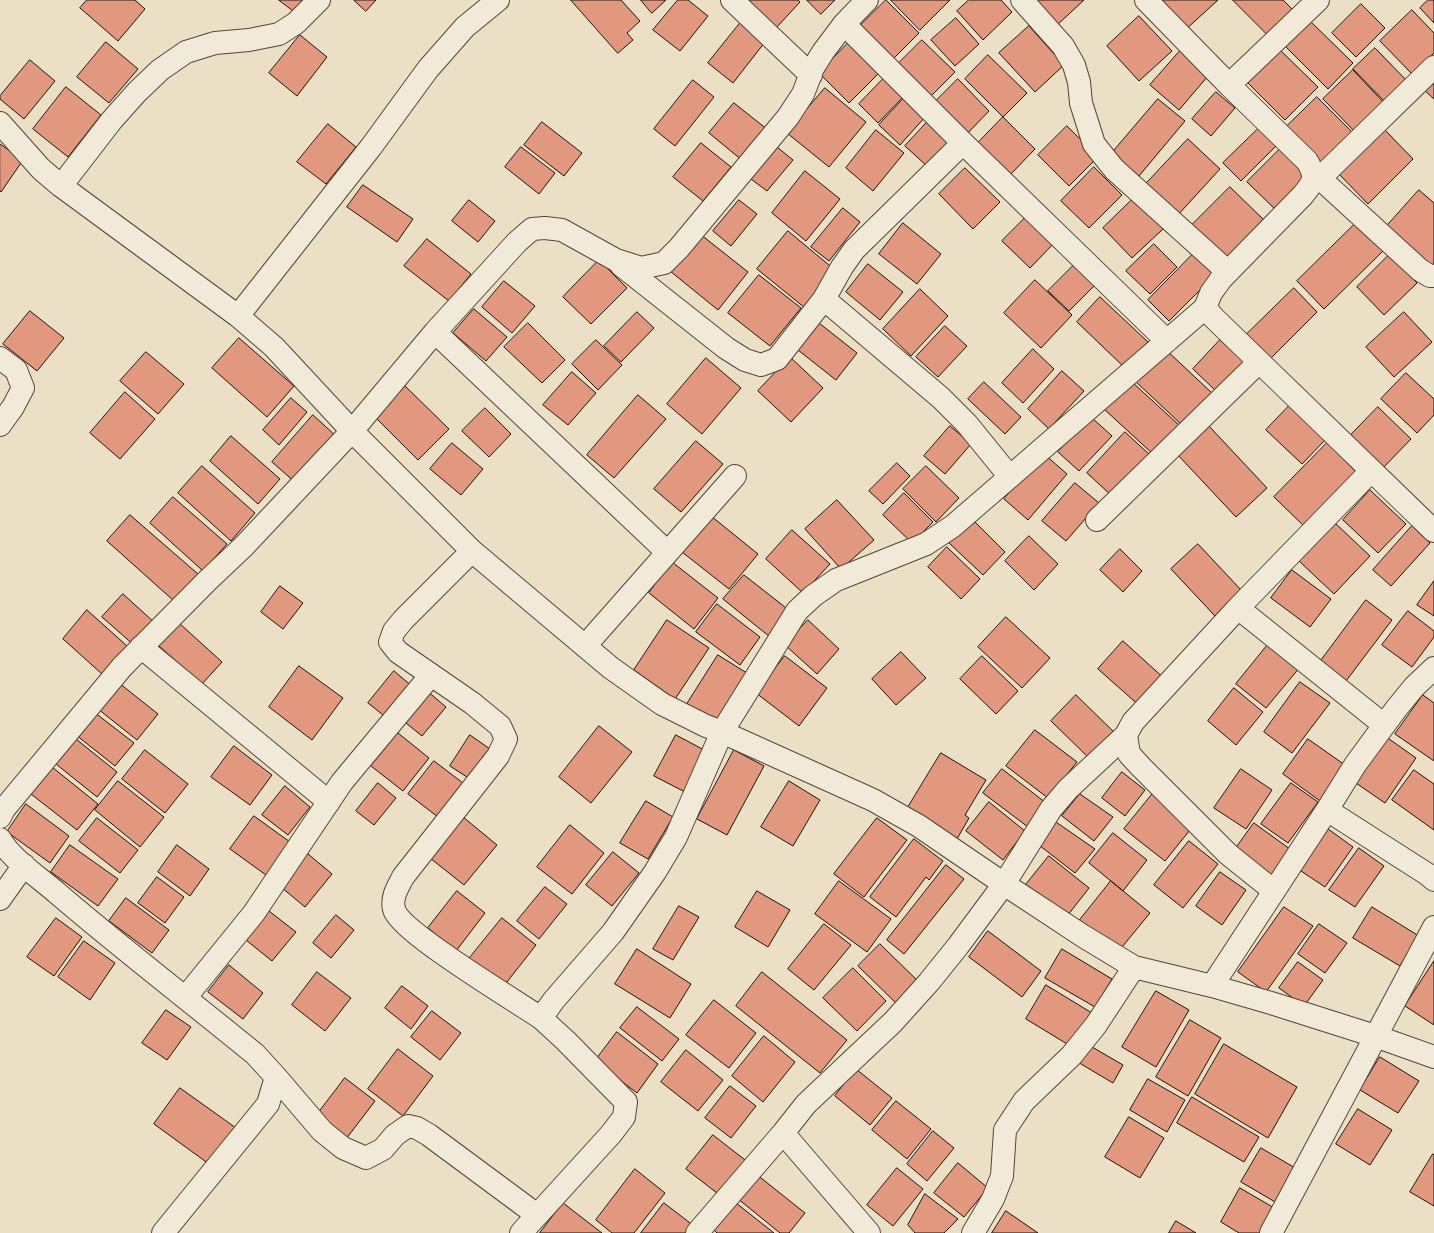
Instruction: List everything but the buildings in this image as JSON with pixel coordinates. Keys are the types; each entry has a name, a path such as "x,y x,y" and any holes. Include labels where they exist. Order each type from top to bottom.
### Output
{"street":[{"path":"61,186 112,120 137,92 160,70 186,52 215,43 249,40 279,34 296,23 319,0"},
{"path":"238,316 372,147 428,69 465,27 498,0"},
{"path":"732,0 811,75"},
{"path":"616,260 641,268 664,263 674,253 788,117 803,94 823,52 844,24 867,0"},
{"path":"1022,0 1064,46 1074,65 1079,82 1081,103 1094,144 1114,170 1228,272"},
{"path":"1146,0 1229,85 1307,161 1317,175 1420,270 1430,276 1434,276"},
{"path":"1229,85 1318,0"},
{"path":"844,24 963,143 1167,341"},
{"path":"541,1018 554,1000 613,932 654,872 676,837 722,732 797,611 813,596 836,580 926,544 953,526 1205,308 1211,293 1228,272 1303,196 1317,175 1434,66"},
{"path":"0,123 41,169 61,186 238,316 274,346 352,431 472,551 611,668 662,704 706,726 873,800 919,826 1083,936 1134,967 1212,986 1271,1003 1375,1036 1434,1057"},
{"path":"0,817 4,809 122,667 207,580 244,546 352,431 435,332 517,242 532,229 545,228 562,230 616,260 726,348 745,360 760,365 777,359 824,299 842,267 854,250 963,143"},
{"path":"824,299 941,398 967,424 1010,477"},
{"path":"1205,308 1434,531"},
{"path":"435,332 667,552"},
{"path":"0,358 16,370 23,388 14,408 0,425"},
{"path":"1097,520 1259,362"},
{"path":"699,1232 806,1104 893,1022 929,982 1004,884 1050,809 1068,789 1126,735 1133,722 1238,608 1371,471"},
{"path":"585,646 735,476"},
{"path":"472,551 403,620 394,631 390,642 398,652 472,703 500,726 506,739 498,756 404,877 394,896 394,910 407,924 450,959 541,1018 566,1041 626,1102 624,1117 611,1134 521,1233"},
{"path":"1238,608 1384,725"},
{"path":"142,647 328,802"},
{"path":"1212,986 1355,765 1414,687 1434,668"},
{"path":"185,998 254,914 342,782 432,675"},
{"path":"1126,735 1129,754 1141,767 1228,854 1274,891"},
{"path":"1327,810 1434,880"},
{"path":"0,839 5,849 91,923 255,1054 322,1131 342,1148 366,1158 383,1149 394,1135 408,1126 417,1128 429,1135 536,1215"},
{"path":"0,899 24,865"},
{"path":"1271,1233 1434,927"},
{"path":"973,1233 993,1199 1002,1176 1005,1130 1024,1101 1072,1056 1096,1025 1134,967"},
{"path":"163,1233 268,1104 276,1077"},
{"path":"783,1133 869,1233"}]}
